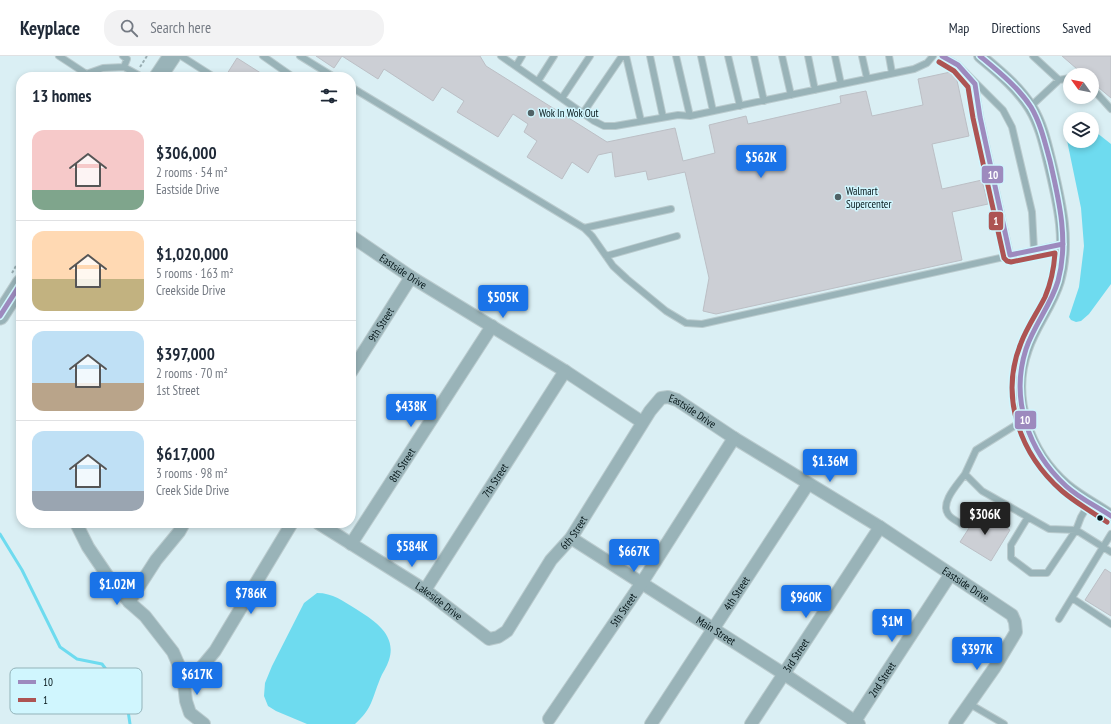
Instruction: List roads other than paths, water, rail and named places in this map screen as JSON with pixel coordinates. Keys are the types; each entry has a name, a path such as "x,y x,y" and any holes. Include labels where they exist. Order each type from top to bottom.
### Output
{"street":[{"path":"161,72 172,56"},
{"path":"980,56 1010,82 1030,107 1038,120 1044,138 1060,205 1063,244 1058,280 1051,299 1032,335 1021,365 1019,382 1024,420 1033,445 1045,463 1064,485 1111,516"},
{"name":"Eastside Drive","path":"356,239 411,277 565,371 642,422 661,398 668,397 677,400 734,438 880,527 1012,616 1015,622 1016,632 995,667 968,703"},
{"name":"9th Street","path":"356,364 411,277"},
{"path":"0,316 16,292"},
{"name":"8th Street","path":"351,544 492,326"},
{"name":"7th Street","path":"425,590 565,371"},
{"name":"6th Street","path":"498,637 507,631 551,560 571,538 642,422"},
{"name":"5th Street","path":"549,719 641,584 734,438"},
{"name":"4th Street","path":"651,724 808,484"},
{"name":"3rd Street","path":"751,724 880,527"},
{"path":"78,528 88,547 109,578 129,602 145,616 173,652 183,675 186,701 190,713 204,724"},
{"path":"129,602 156,560 181,528"},
{"path":"183,675 200,669 215,651 289,528"},
{"name":"Lakeside Drive","path":"326,528 425,590 489,639 498,637"},
{"name":"Main Street","path":"571,538 784,674 856,723"},
{"name":"2nd Street","path":"856,723 950,575"},
{"path":"955,724 968,703"}],"lane":[{"path":"59,56 84,72"},
{"path":"123,56 127,58 124,67"},
{"path":"181,56 206,72"},
{"path":"263,56 286,72"},
{"path":"300,56 326,72"},
{"path":"501,56 604,126 615,126 678,115 690,116 764,101 914,69 927,63 933,56"},
{"path":"516,66 522,56"},
{"path":"538,82 554,56"},
{"path":"562,98 590,56"},
{"path":"583,113 622,56"},
{"path":"626,56 641,121"},
{"path":"650,56 663,117"},
{"path":"676,56 690,116"},
{"path":"701,56 713,111"},
{"path":"728,56 740,106"},
{"path":"754,56 764,101"},
{"path":"782,56 791,95"},
{"path":"808,56 815,90"},
{"path":"835,56 841,84"},
{"path":"862,56 867,78"},
{"path":"889,56 892,73"},
{"path":"924,56 927,63"},
{"path":"942,56 958,65 1003,110 1012,127 1032,212 1034,250"},
{"path":"1033,56 1060,80"},
{"path":"95,72 103,68 124,67 133,72"},
{"path":"1030,107 1060,80 1063,79"},
{"path":"976,84 980,117 1010,255"},
{"path":"356,90 584,228 592,236 613,266 666,311 686,323 702,324 1063,244"},
{"path":"1099,96 1111,109"},
{"path":"584,228 671,209"},
{"path":"606,256 677,236"},
{"path":"961,524 948,515 945,507 947,500 965,474 976,450 1024,420"},
{"path":"965,474 982,491 1049,529 1076,530 1111,552"},
{"path":"1028,517 1011,545 1011,558 1031,573 1047,573 1076,530 1081,517 1090,502"},
{"path":"1059,619 1111,534"},
{"path":"1072,598 1111,624"},
{"path":"968,703 1004,724"}],"water":[{"path":"1099,135 1111,144 1111,284 1089,314 1081,321 1076,322 1071,320 1069,317 1079,287 1084,246 1081,208 1069,148 1099,148"},
{"path":"317,593 328,594 347,603 377,624 383,630 390,643 391,651 389,660 371,703 361,719 355,724 307,724 268,706 264,696 265,683 272,666 304,603"}],"waterway":[{"path":"0,534 22,570 60,647 77,659 102,664 105,668"},
{"path":"128,714 130,724"}],"place":[{"name":"Wok In Wok Out","path":"531,113"},
{"name":"Walmart Supercenter","path":"838,197"}]}
